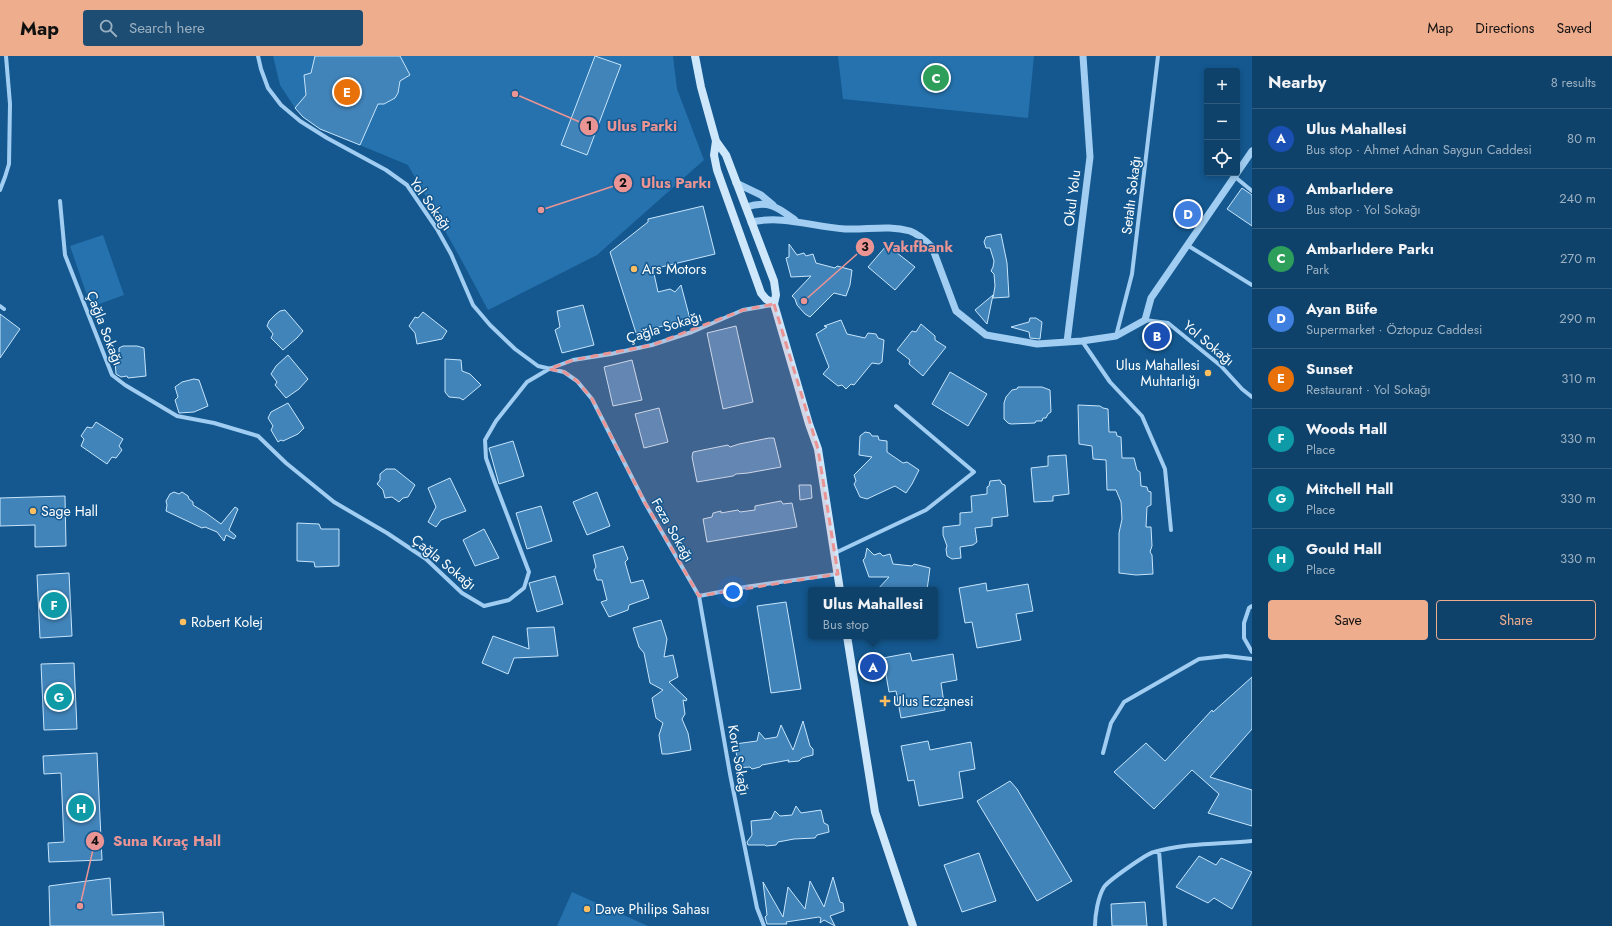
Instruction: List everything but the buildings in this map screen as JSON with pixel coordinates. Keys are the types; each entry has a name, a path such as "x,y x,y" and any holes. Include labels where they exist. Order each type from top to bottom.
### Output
{"main road":[{"path":"695,56 705,102 716,141 726,155 774,282 776,295 774,304 809,424 818,449 840,587"},
{"path":"716,141 714,155 716,162 761,293 766,299 774,304"},
{"path":"733,213 746,207"},
{"path":"739,228 751,222"},
{"path":"847,639 875,812 913,926"}],"street":[{"path":"0,190 6,178 9,164 10,104 6,56"},
{"name":"Yol Sokağı","path":"258,56 268,88 281,105 300,121 327,138 386,170 407,185 437,229 447,247 473,305 490,325 515,349 538,366 549,369"},
{"name":"Okul Yolu","path":"1067,342 1090,156 1083,56"},
{"name":"Setaltı Sokağı","path":"1116,336 1132,274 1158,56"},
{"path":"1240,168 1252,151"},
{"path":"751,222 762,220 795,220 840,228 892,228 910,231 932,247 956,311 986,334 1037,344 1082,341 1116,336 1145,320 1151,298 1235,176"},
{"path":"1238,176 1252,191"},
{"path":"736,183 761,195 795,220"},
{"name":"Çağla Sokağı","path":"60,201 65,256 112,375 125,385 177,416 214,423 258,436 286,463 334,502 387,533 420,555 462,593 484,606 509,600 524,588 529,572 494,483 486,458 485,440 496,421 527,382 549,369 574,360 652,345 692,332 743,310 774,304"},
{"path":"746,207 754,205 773,205"},
{"path":"1187,245 1252,285"},
{"name":"Yol Sokağı","path":"1145,320 1168,323 1221,366 1242,389 1252,397"},
{"path":"1082,341 1110,382 1142,416 1165,469 1171,530"},
{"name":"Feza Sokağı","path":"549,369 564,372 577,381 592,399 645,504 699,596"},
{"path":"834,553 926,510 974,472 896,406"},
{"path":"699,596 745,587 838,574"},
{"name":"Koru Sokağı","path":"699,596 730,774 757,908 764,926"},
{"path":"1252,606 1249,608 1244,623 1244,638 1252,652"},
{"path":"1103,753 1111,723 1124,702 1198,659 1226,656 1252,659"},
{"path":"1095,926 1095,914 1104,887 1152,852 1178,846 1252,841"},
{"path":"1159,851 1165,926"}],"highlighted area":[{"path":"774,304 818,449 838,574 699,596 645,503 592,399 577,381 564,372 549,369 573,360 652,345 743,310"}],"shaded area":[{"path":"273,56 673,56 677,89 704,160 597,255 488,310 408,165 321,129 303,117 295,108 280,85"},
{"path":"838,56 1034,56 1028,118 843,99"},
{"path":"103,235 124,295 91,307 70,246"},
{"name":"Dave Philips Sahası","path":"572,892 648,926 557,926"}],"place":[{"name":"Ambarlıdere Parkı","path":"936,78"},
{"name":"Sunset","path":"347,92"},
{"name":"Ulus Parki","path":"515,94"},
{"name":"Ulus Parkı","path":"541,210"},
{"name":"Ayan Büfe","path":"1188,214"},
{"name":"Ars Motors","path":"634,269"},
{"name":"Vakıfbank","path":"804,301"},
{"name":"Ambarlıdere","path":"1157,336"},
{"name":"Ulus Mahallesi Muhtarlığı","path":"1208,373"},
{"name":"Sage Hall","path":"33,511"},
{"name":"Woods Hall","path":"54,605"},
{"name":"Robert Kolej","path":"183,622"},
{"name":"Ulus Mahallesi","path":"873,667"},
{"name":"Mitchell Hall","path":"59,697"},
{"name":"Ulus Eczanesi","path":"885,701"},
{"name":"Gould Hall","path":"81,808"},
{"name":"Suna Kıraç Hall","path":"80,906"},
{"name":"Dave Philips Sahası","path":"587,909"}]}
